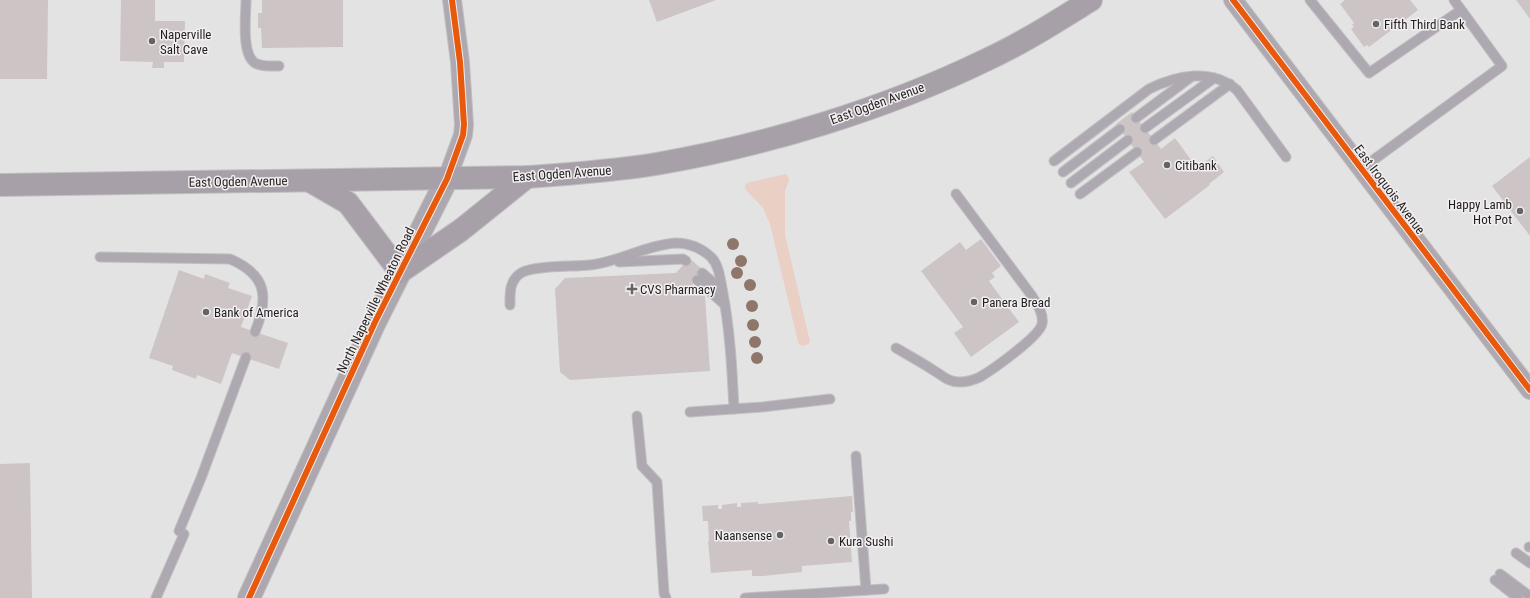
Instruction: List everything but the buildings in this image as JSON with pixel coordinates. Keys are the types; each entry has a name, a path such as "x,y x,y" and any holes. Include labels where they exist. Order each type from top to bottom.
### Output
{"main road":[{"name":"East Ogden Avenue","path":"0,185 527,177 610,170 655,164 698,156 770,139 833,120 899,97 988,60 1091,0"},
{"path":"310,180 348,202 400,272 461,230 527,177"}],"street":[{"name":"North Naperville Wheaton Road","path":"249,598 372,330 447,179 463,135 464,125 460,62 452,0"},
{"name":"East Iroquois Avenue","path":"1233,0 1530,390"}],"lane":[{"path":"246,0 246,48 249,57 259,65 279,66"},
{"path":"1310,0 1369,73 1461,10"},
{"path":"1361,169 1502,66 1454,0"},
{"path":"1136,118 1194,75"},
{"path":"1054,161 1149,89 1162,82 1194,75 1214,78 1230,84 1237,90 1286,157"},
{"path":"1145,128 1214,78"},
{"path":"1154,140 1230,84"},
{"path":"1063,172 1120,129"},
{"path":"1071,182 1128,140"},
{"path":"1080,194 1137,152"},
{"path":"896,348 934,370 945,379 960,382 979,377 990,370 1032,338 1039,331 1042,324 1042,316 1032,296 956,194"},
{"path":"605,263 659,246 676,243 689,244 703,251 713,259 718,269 730,336 734,409"},
{"path":"100,257 230,259 244,265 254,273 260,283 263,300 262,315 255,332"},
{"path":"510,305 511,284 522,272 532,269 683,259 684,264"},
{"path":"722,290 699,277 725,305"},
{"path":"156,598 182,532 246,357"},
{"path":"690,412 830,399"},
{"path":"637,416 642,466 657,482 664,593 666,598"},
{"path":"856,456 866,590"},
{"path":"1516,553 1530,563"},
{"path":"1497,577 1523,596"},
{"path":"745,598 884,589"}],"shaded area":[{"path":"786,174 789,181 785,191 785,234 810,342 804,346 800,345 798,342 770,224 763,208 745,189 745,185 750,182"}],"cycle path":[{"path":"249,598 375,322 447,179 463,135 464,125 460,62 452,0"},
{"path":"1233,0 1530,390"}],"place":[{"name":"Fifth Third Bank","path":"1376,24"},
{"name":"Naperville Salt Cave","path":"152,41"},
{"name":"Citibank","path":"1167,165"},
{"name":"Happy Lamb Hot Pot","path":"1520,211"},
{"name":"CVS Pharmacy","path":"632,289"},
{"name":"Panera Bread","path":"974,302"},
{"name":"Bank of America","path":"206,312"},
{"name":"Naansense","path":"780,535"},
{"name":"Kura Sushi","path":"831,541"}]}
